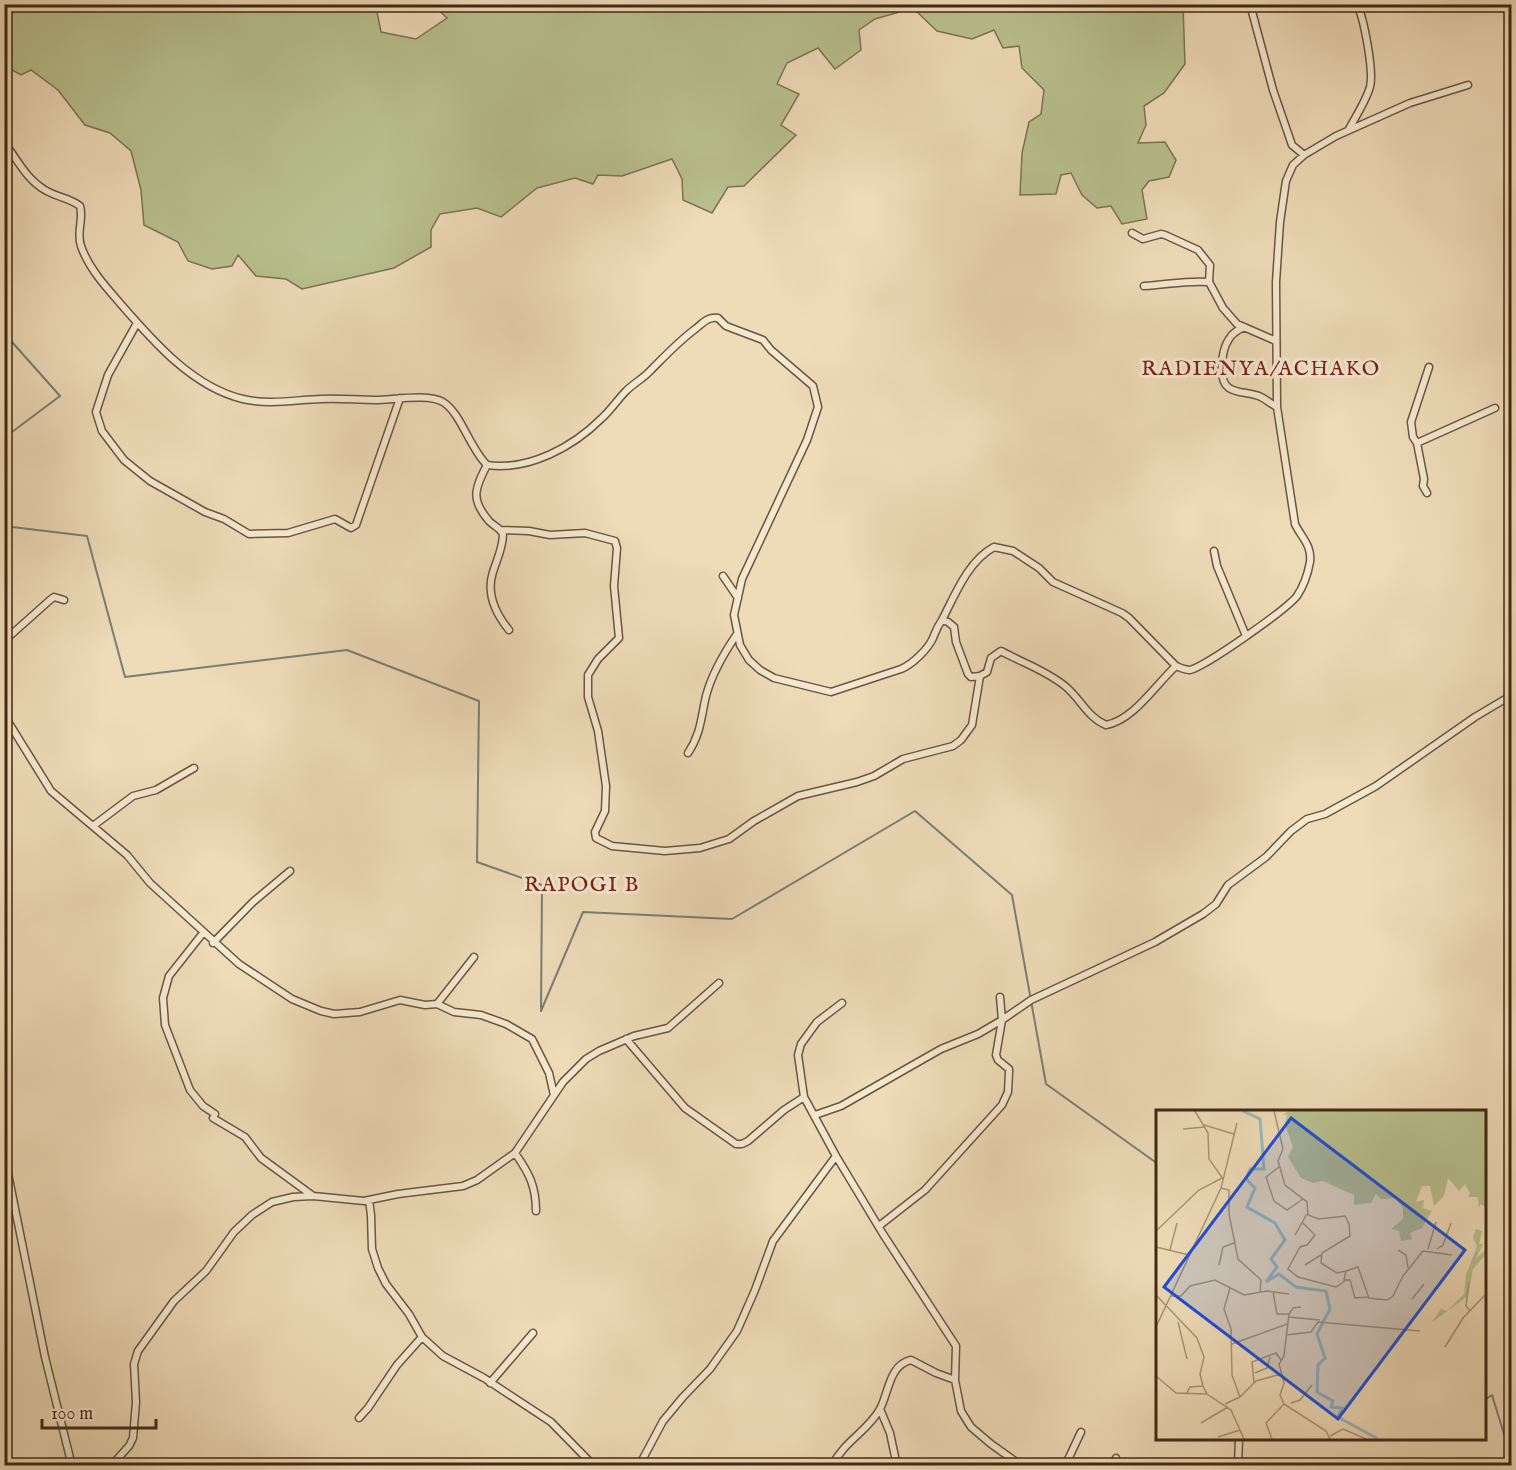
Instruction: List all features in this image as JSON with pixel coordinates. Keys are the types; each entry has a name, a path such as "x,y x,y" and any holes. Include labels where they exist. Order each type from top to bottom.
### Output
{"street":[{"path":"1250,4 1273,90 1292,144 1304,155"},
{"path":"1349,130 1370,86 1370,66 1363,16 1357,4"},
{"path":"4,142 34,183 80,206 82,211 78,230 80,245 88,263 106,288 137,323 164,352 190,373 218,389 243,399 281,401 353,398 436,399 449,407 476,452 487,465 499,467 540,459 556,452 601,420 626,392 650,372 662,357 710,317 720,319 726,326 763,340 771,351 813,386 818,407 807,440 742,579 734,615 737,634 740,645 749,660 760,670 774,678 831,692 908,666 933,638 936,627 965,577 985,552 994,547 1013,551 1039,568 1053,582 1122,613 1176,666 1188,670 1246,636 1287,606 1302,588 1310,561 1308,543 1299,534 1295,524 1277,407 1276,282 1280,222 1286,181 1293,165 1304,155 1349,130 1410,103 1468,85"},
{"path":"1132,233 1143,239 1165,235 1198,250 1210,265 1209,282 1231,318 1244,327 1276,341"},
{"path":"1144,286 1167,285 1190,280 1209,282"},
{"path":"137,323 108,375 101,393 96,412 102,431 124,460 150,481 249,534 288,533 335,519 351,528 356,525 359,522 370,480 400,398"},
{"path":"1244,327 1233,334 1224,351 1222,361 1224,382 1233,390 1261,397 1277,407"},
{"path":"1427,493 1423,486 1424,479 1411,422 1429,367"},
{"path":"1417,443 1495,408"},
{"path":"487,465 478,482 475,498 481,511 491,523 501,530 529,531 550,535 585,533 615,541 617,548 614,586 619,638 598,659 588,675 588,697 598,731 606,786 605,811 595,832 596,838 612,846 665,851 700,848 729,839 754,821 798,796 874,777 903,759 953,746 961,740 972,725 980,676"},
{"path":"501,530 502,546 490,580 495,607 509,630"},
{"path":"1214,551 1217,566 1246,636"},
{"path":"723,576 738,598"},
{"path":"4,640 54,597 64,600"},
{"path":"942,620 954,627 956,642 971,677 987,672 991,658 1001,651 1046,672 1071,690 1097,721 1106,725 1118,721 1134,709 1176,666"},
{"path":"688,753 697,740 706,694 720,658 737,634"},
{"path":"815,1115 841,1106 941,1049 978,1034 1031,1000 1155,942 1203,914 1216,904 1228,885 1266,857 1291,831 1307,819 1325,814 1376,786 1475,717 1512,695"},
{"path":"4,715 51,791 127,855 144,878 213,943 239,964 292,999 334,1014 360,1012 400,1000 425,1005 437,1004 454,1012 481,1015 506,1024 532,1039 549,1073 554,1095"},
{"path":"93,826 126,800 156,790 194,768"},
{"path":"213,943 252,902 290,871"},
{"path":"203,933 169,976 163,998 165,1025 190,1090 214,1116 245,1137 261,1158 313,1196"},
{"path":"437,1004 474,957"},
{"path":"114,1464 133,1438 136,1402 134,1364 138,1351 174,1301 206,1271 234,1232 252,1215 272,1202 293,1197 369,1200 463,1186 477,1180 515,1153 567,1077 586,1059 626,1039 668,1028 719,983"},
{"path":"879,1226 925,1190 1002,1105 1008,1092 1009,1069 998,1060 996,1054 1002,1020 1000,996"},
{"path":"842,1002 817,1022 801,1044 798,1055 804,1097 836,1156 911,1279 956,1346 955,1380 961,1411 971,1427 1017,1464"},
{"path":"626,1039 685,1108 736,1144 748,1141 784,1110 804,1097"},
{"path":"515,1153 533,1182 536,1211"},
{"path":"4,1154 7,1187 72,1466"},
{"path":"639,1466 663,1421 710,1369 731,1340 755,1290 773,1241 836,1156"},
{"path":"369,1200 372,1249 378,1268 386,1284 409,1314 422,1337 443,1356 550,1422 594,1466"},
{"path":"490,1383 532,1333"},
{"path":"359,1418 397,1365 422,1337"},
{"path":"832,1466 843,1447 863,1430 880,1409 890,1381 899,1365 911,1360 955,1380"},
{"path":"880,1409 890,1433 897,1466"},
{"path":"1065,1466 1082,1432"},
{"path":"1238,1466 1239,1440"},
{"path":"1113,1466 1116,1458"}],"green space":[{"path":"432,4 1183,5 1185,64 1164,93 1144,106 1146,125 1138,143 1165,142 1176,160 1169,177 1149,181 1142,190 1147,219 1122,224 1111,206 1097,208 1082,195 1071,173 1061,175 1056,194 1020,195 1022,153 1029,122 1041,114 1044,90 1022,68 1019,46 1003,48 994,30 972,39 937,31 913,8 875,19 859,30 861,50 835,69 818,48 787,63 777,84 799,94 781,125 796,135 744,186 728,187 712,213 683,200 682,179 672,159 622,176 598,175 593,184 575,178 537,188 501,217 477,208 440,214 431,230 431,247 394,268 302,289 286,279 256,276 238,255 232,266 212,269 188,261 178,242 144,225 141,190 131,151 110,133 85,125 58,90 31,70 21,75 5,66 5,5 384,5 377,12 381,32 416,39 447,18"}],"waterway":[{"path":"4,333 60,396 4,438"},
{"path":"4,526 87,536 125,677 347,650 479,701 477,862 542,885 541,1011 583,912 732,919 915,811 1012,895 1046,1084 1156,1163"},
{"path":"1486,1399 1492,1395 1512,1460"}],"district":[{"name":"RADIENYA/ACHAKO","path":"1261,368"},
{"name":"RAPOGI B","path":"582,884"}]}
